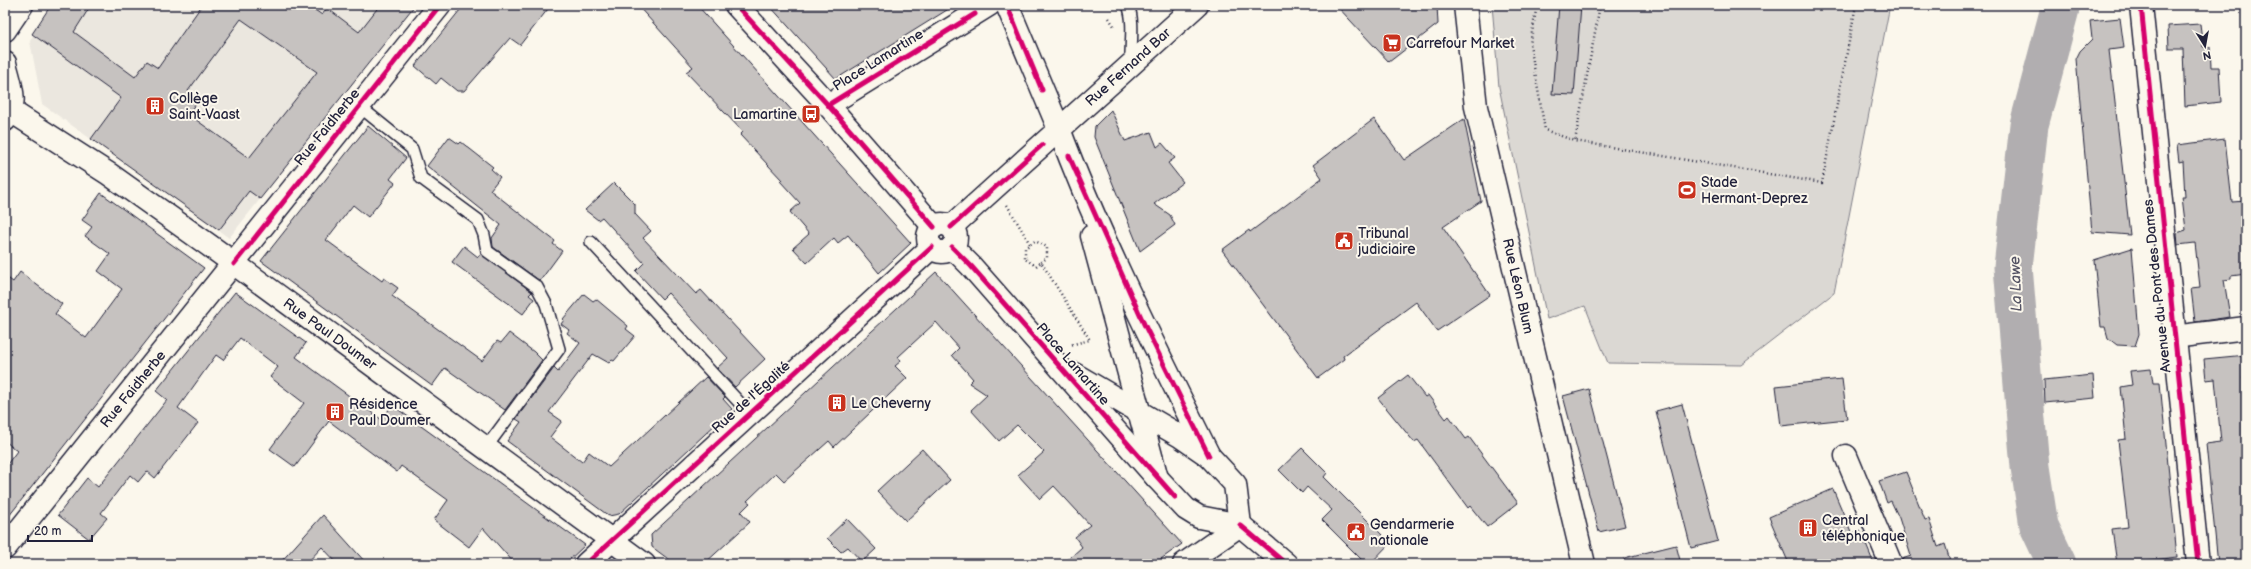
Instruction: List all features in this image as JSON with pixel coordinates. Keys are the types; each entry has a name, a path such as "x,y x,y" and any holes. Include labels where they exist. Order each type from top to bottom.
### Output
{"street":[{"path":"5,30 22,5"},
{"name":"Rue Faidherbe","path":"5,548 440,5"},
{"path":"736,5 828,105"},
{"name":"Place Lamartine","path":"988,5 828,105 942,237 971,266 1186,509 1199,517 1240,525 1235,484 1209,456 1180,436 1056,362"},
{"path":"1007,5 1059,129 1076,177"},
{"name":"Rue Fernand Bar","path":"1059,129 1131,66 1197,5"},
{"name":"Rue Léon Blum","path":"1465,5 1472,54 1476,107 1584,564"},
{"name":"Avenue du Pont des Dames","path":"2141,5 2198,564"},
{"path":"5,64 13,102 8,115"},
{"name":"Rue Paul Doumer","path":"8,115 109,174 234,264 484,449 644,564"},
{"path":"942,237 1059,129"},
{"name":"Place Lamartine","path":"1076,177 1157,478"},
{"name":"Place Lamartine","path":"1076,177 1144,324 1209,456"},
{"name":"Rue de l'Égalité","path":"586,564 942,237"},
{"path":"2174,337 2246,328"},
{"path":"1846,456 1891,564"},
{"path":"1184,564 1240,525 1286,564"}],"lane":[{"path":"1128,5 1132,15 1129,45 1131,66"},
{"path":"359,106 412,149 421,178 478,220 484,235 487,251 537,287 546,304 559,349 484,449"},
{"path":"591,242 750,414"}],"path":[{"path":"1537,5 1530,44 1545,130 1574,141 1822,183 1856,5"},
{"path":"1574,141 1600,5"},
{"path":"996,186 1030,244"},
{"path":"1036,241 1046,247 1047,258 1041,262 1036,266 1025,259 1025,248 1036,241"},
{"path":"1041,262 1090,340 1070,345 1056,362"}],"shaded area":[{"path":"51,5 202,5 170,52 201,74 241,19 268,5 415,5 229,238 42,104 30,41"},
{"name":"Stade Hermant-Deprez","path":"1492,5 1890,5 1834,293 1741,365 1608,363 1585,306 1547,319 1499,87"}],"building":[{"path":"51,5 91,5 74,32 135,77 147,61 158,68 202,5 308,5 322,15 327,8 359,32 380,5 415,5 260,199 249,191 219,230 91,139 121,98 32,34","holes":["241,19 317,72 249,158 188,114 199,99 188,91"]},
{"path":"464,5 551,5 520,45 510,38 464,91 457,91 441,78 436,84 415,66"},
{"path":"637,5 697,5 911,243 879,273 848,235 838,243 834,238 807,263 793,248 809,234 790,212 800,203 780,181 782,180 740,135 743,132 686,72 693,67"},
{"path":"769,5 955,5 836,79"},
{"name":"Carrefour Market","path":"1336,5 1437,5 1438,24 1389,62"},
{"path":"1559,5 1581,5 1574,95 1552,94"},
{"path":"2120,18 2124,48 2109,50 2130,235 2092,232 2076,59 2080,51 2092,39 2090,21"},
{"path":"2200,24 2203,47 2210,47 2211,67 2219,67 2221,102 2185,106 2183,49 2169,49 2168,26"},
{"path":"1111,110 1125,141 1151,132 1157,147 1162,143 1175,158 1168,163 1183,182 1154,204 1170,215 1175,225 1140,251 1094,137 1095,126"},
{"name":"Tribunal judiciaire","path":"1374,119 1404,160 1464,119 1481,201 1443,227 1490,295 1437,331 1416,302 1343,356 1344,359 1318,378 1222,250 1249,230 1250,232 1322,178 1313,165"},
{"path":"368,126 406,158 390,179 395,183 368,217 353,205 326,240 382,281 384,278 398,288 392,296 482,361 497,341 501,343 509,333 534,352 542,360 505,410 445,368 432,386 261,261"},
{"path":"449,137 459,144 461,142 493,167 491,169 500,177 490,190 555,241 553,244 562,251 540,281 493,247 492,238 501,225 427,166"},
{"path":"2225,139 2232,202 2246,201 2246,274 2231,276 2231,279 2224,280 2230,317 2195,322 2191,288 2200,287 2195,243 2178,245 2177,233 2186,230 2182,197 2185,197 2183,161 2179,162 2177,145"},
{"path":"614,183 635,204 635,214 651,231 643,238 696,294 701,290 765,359 735,387 717,368 728,358 668,293 662,299 636,271 644,263 602,217 598,220 585,210"},
{"path":"101,193 204,268 5,521 5,467 17,451 5,441 5,276 13,282 20,272 62,304 55,314 86,338 122,289 98,271 110,254 85,236 92,227 82,220"},
{"path":"464,246 478,257 481,253 532,292 529,295 534,299 523,314 452,262"},
{"path":"2132,248 2139,334 2135,346 2117,345 2108,338 2105,327 2101,327 2094,260"},
{"path":"936,272 1182,544 1154,564 1063,564 1082,547 1075,537 1090,525 1054,486 1040,499 1018,475 1044,452 1017,425 999,441 971,410 987,395 969,383 973,379 952,355 959,348 936,322 898,357 901,361 895,366 907,378 834,447 829,441 784,481 776,473 747,501 750,503 741,512 750,522 704,564 675,564 652,547 651,535"},
{"path":"235,292 306,343 296,357 382,420 392,405 585,545 565,564 515,564 483,528 469,547 434,520 448,500 401,466 397,472 329,421 295,467 270,449 304,403 270,377 278,367 240,338 223,360 216,355 178,408 198,423 155,478 147,471 138,482 130,475 101,513 107,518 89,539 58,515 87,478 98,487 167,400 156,391"},
{"path":"584,294 593,301 596,299 628,326 626,329 635,336 614,361 612,360 609,363 593,354 549,412 562,421 550,437 582,462 589,452 609,467 706,377 725,397 723,399 732,409 619,514 609,516 507,441 521,422 516,419 554,368 558,372 580,343 567,333 569,330 561,324 564,320 563,319"},
{"path":"2246,355 2246,376 2243,376 2246,404 2246,564 2218,564 2206,444 2221,442 2215,379 2206,380 2204,359"},
{"path":"2151,369 2153,383 2160,383 2177,557 2117,564 2112,529 2128,527 2118,440 2126,439 2121,387 2132,385 2130,371"},
{"path":"1408,375 1425,397 1428,395 1446,419 1449,416 1466,439 1469,437 1518,503 1487,527 1470,506 1468,508 1418,440 1414,442 1378,398"},
{"path":"2093,375 2095,398 2045,403 2044,380"},
{"path":"1842,379 1847,419 1781,426 1776,386"},
{"path":"1589,389 1625,526 1599,532 1563,396"},
{"path":"1682,404 1718,541 1691,548 1656,411"},
{"path":"1302,448 1327,473 1324,477 1390,543 1370,564 1366,564 1322,520 1332,510 1307,487 1302,493 1279,470"},
{"path":"922,449 950,480 906,521 877,491"},
{"path":"1906,472 1925,520 1929,519 1938,547 1945,544 1951,564 1903,564 1902,559 1911,556 1899,518 1891,501 1887,503 1879,481"},
{"name":"Central téléphonique","path":"1833,489 1852,534 1860,530 1874,564 1789,564 1769,517"},
{"path":"323,515 367,564 338,564 322,547 306,564 279,564"},
{"path":"847,519 876,549 862,562 848,547 841,552 827,538"},
{"path":"1676,545 1681,564 1625,564 1624,558"}],"waterway":[{"name":"La Lawe","path":"2057,564 2039,526 2030,467 2013,267 2029,125 2061,5"}],"cycle path":[{"path":"234,264 440,5"},
{"path":"736,5 828,105 934,227"},
{"path":"1007,5 1042,90"},
{"path":"2141,5 2198,564"},
{"path":"828,105 975,14"},
{"path":"951,227 1042,145"},
{"path":"1069,156 1144,324 1209,456"},
{"path":"586,564 932,247"},
{"path":"952,247 971,266 1175,497"},
{"path":"1240,525 1286,564"}],"place":[{"name":"Carrefour Market","path":"1392,43"},
{"name":"Collège Saint-Vaast","path":"155,106"},
{"name":"Lamartine","path":"811,114"},
{"name":"Stade Hermant-Deprez","path":"1687,190"},
{"name":"Tribunal judiciaire","path":"1344,241"},
{"name":"Le Cheverny","path":"837,403"},
{"name":"Résidence Paul Doumer","path":"335,412"},
{"name":"Central téléphonique","path":"1808,528"},
{"name":"Gendarmerie nationale","path":"1356,532"}]}
